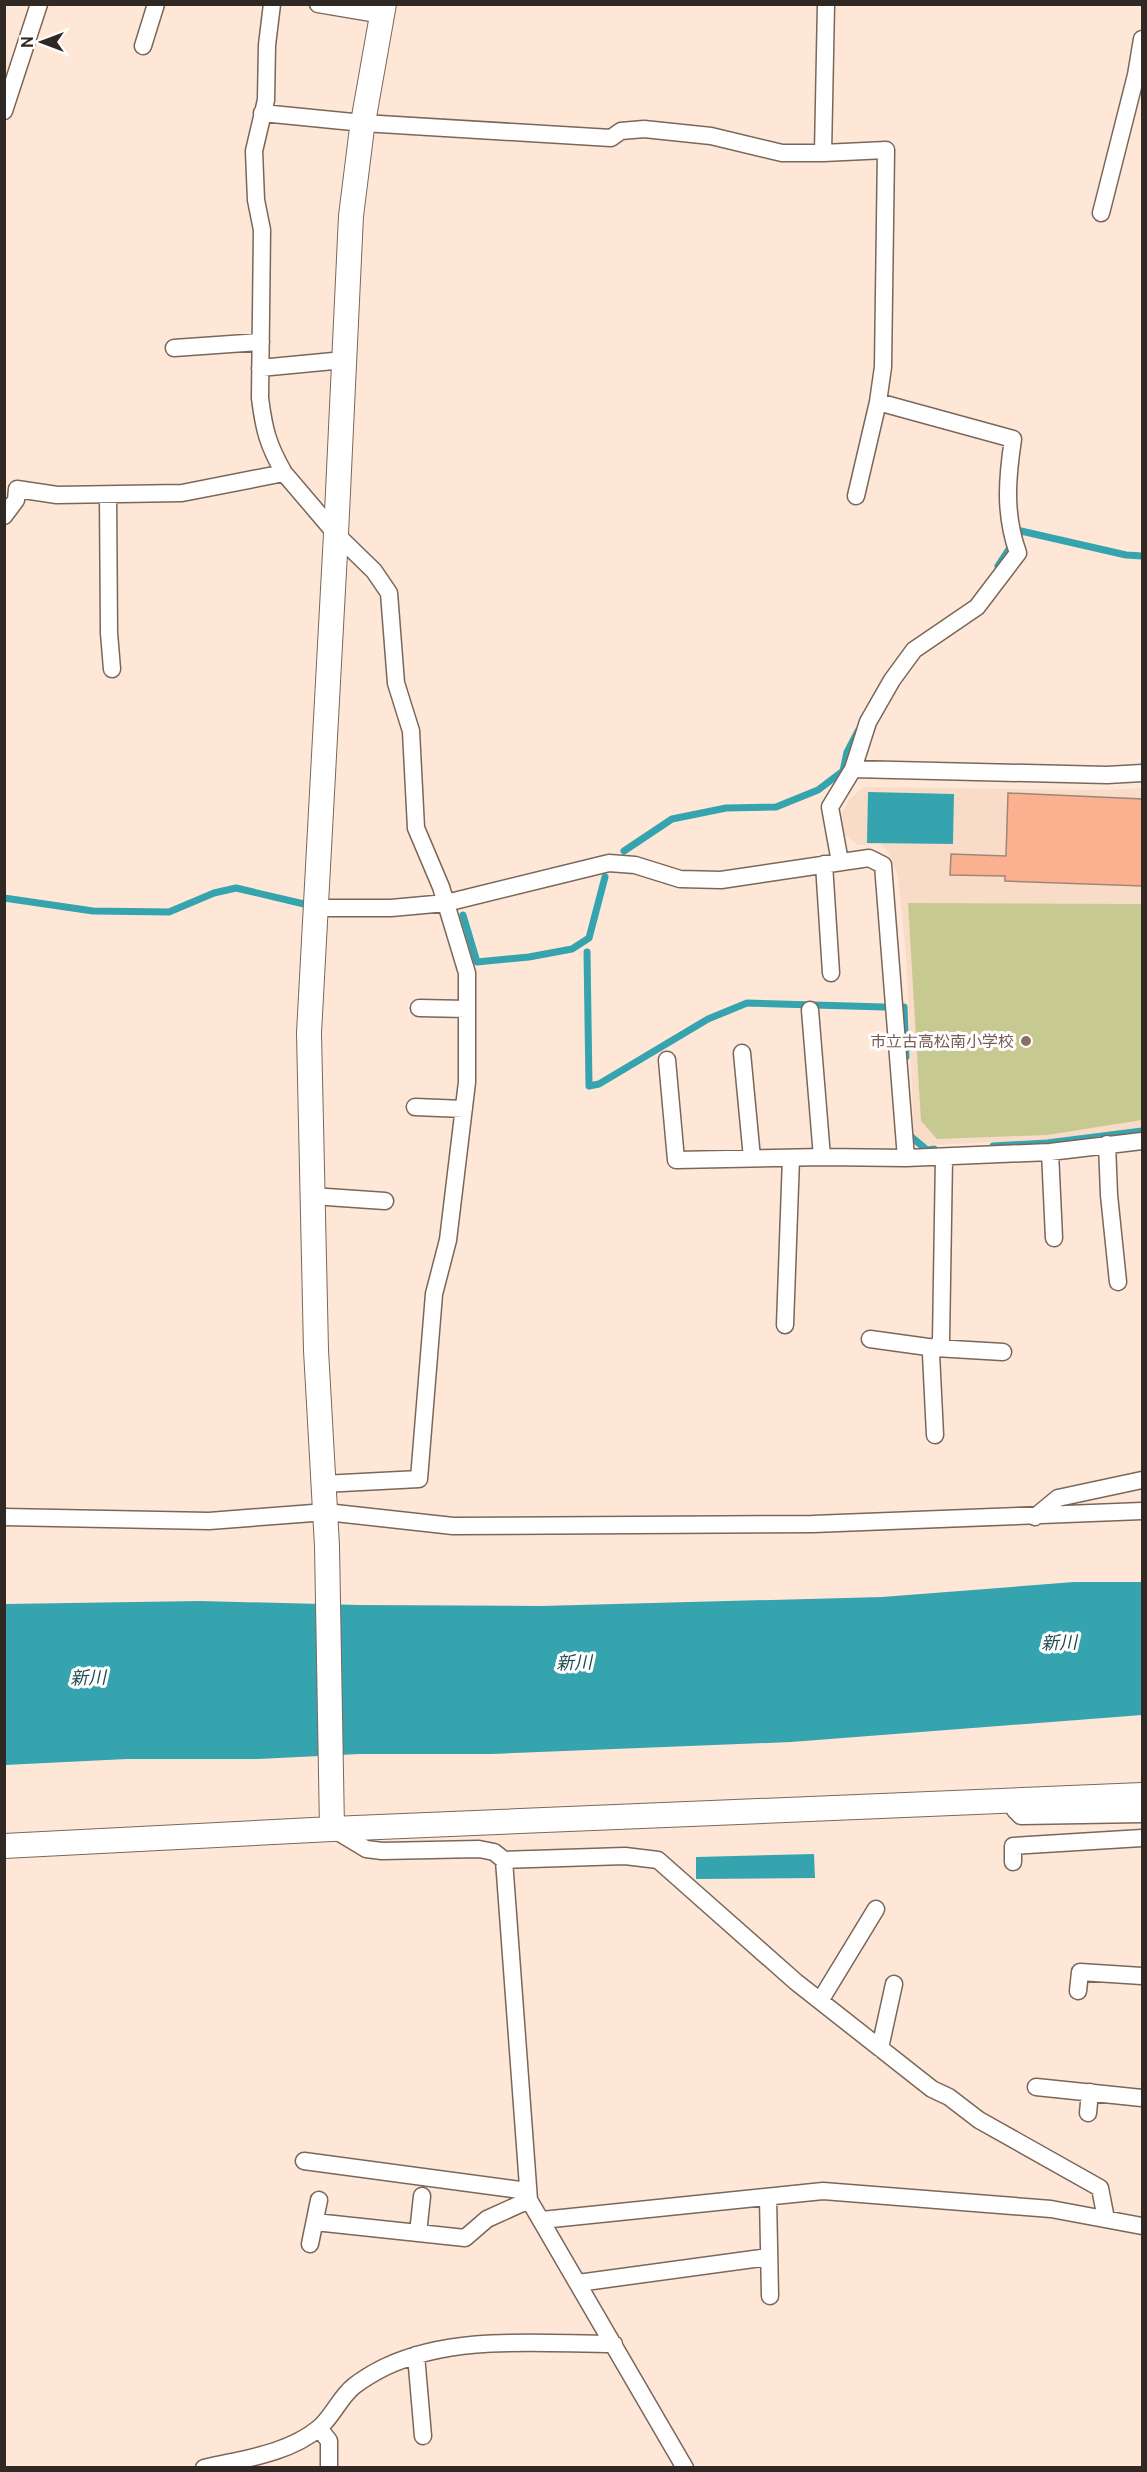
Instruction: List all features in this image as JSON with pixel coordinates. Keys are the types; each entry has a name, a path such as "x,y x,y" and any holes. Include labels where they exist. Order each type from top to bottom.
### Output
{"street":[{"path":"4,111 39,4"},
{"path":"143,46 156,4"},
{"path":"272,4 267,45 266,100 254,151 255,200 262,230 260,398 263,424 270,448 284,473 336,534 374,571 389,593 396,683 411,731 416,828 446,903 467,973 467,1082 448,1240 434,1293 419,1479 323,1484"},
{"path":"318,4 384,10 363,123 351,216 309,1033 316,1350 327,1546 332,1826"},
{"path":"823,153 826,4"},
{"path":"1101,213 1139,75 1143,39"},
{"path":"262,113 363,123 611,138 621,131 644,129 711,136 782,153 886,150 883,367 878,402 856,496"},
{"path":"174,348 261,342"},
{"path":"260,368 344,360"},
{"path":"831,973 830,807 852,769 868,722 892,680 914,650 977,607 1018,553 1009,528 1007,479 1013,439 878,402"},
{"path":"4,516 16,500 17,489 57,495 182,493 284,473"},
{"path":"108,495 109,633 112,669"},
{"path":"852,769 1095,775 1143,773"},
{"path":"316,908 391,908 446,903 609,863 635,865 680,879 721,880 869,858 883,866 906,1158"},
{"path":"419,1008 467,1010"},
{"path":"810,1010 822,1157"},
{"path":"742,1053 752,1158"},
{"path":"667,1060 676,1160 944,1157 1050,1152 1143,1141"},
{"path":"415,1107 464,1109"},
{"path":"1107,1144 1108,1195 1118,1282"},
{"path":"1050,1152 1054,1238"},
{"path":"935,1435 931,1354 941,1341 944,1157"},
{"path":"785,1325 790,1158"},
{"path":"312,1196 385,1201"},
{"path":"870,1339 935,1348 1003,1352"},
{"path":"1035,1517 1058,1498 1143,1480"},
{"path":"4,1517 209,1521 326,1512 453,1526 813,1524 1143,1512"},
{"path":"4,1846 332,1826 1143,1795"},
{"path":"1014,1801 1015,1810 1021,1816 1143,1814"},
{"path":"332,1826 366,1849 382,1851 479,1849 494,1852 504,1860 625,1856 658,1860 820,2001 932,2089 949,2097 979,2120 1100,2188 1106,2219"},
{"path":"1013,1862 1013,1846 1143,1838"},
{"path":"504,1860 528,2196 685,2468"},
{"path":"820,2001 876,1909"},
{"path":"1078,1991 1080,1972 1143,1977"},
{"path":"880,2048 894,1984"},
{"path":"1036,2087 1143,2098"},
{"path":"1088,2113 1090,2092"},
{"path":"304,2161 528,2196"},
{"path":"542,2220 823,2191 1051,2209 1143,2226"},
{"path":"418,2233 422,2196"},
{"path":"315,2223 465,2238 487,2219 528,2196"},
{"path":"768,2196 770,2296"},
{"path":"310,2244 319,2200"},
{"path":"579,2283 769,2258"},
{"path":"204,2468 268,2460 319,2428 353,2386 384,2367 416,2355 468,2344 614,2344"},
{"path":"416,2355 423,2436"},
{"path":"319,2428 329,2441 329,2468"}],"shaded area":[{"name":"市立古高松南小学校","path":"864,787 1106,790 1142,788 1142,1128 1046,1140 927,1145 914,1135 906,955 898,876 887,850 880,844 858,845 841,832 839,818 850,799"}],"green space":[{"name":"市立古高松南小学校","path":"908,903 1142,904 1142,1120 1047,1135 937,1139 921,1121"}],"water":[{"path":"868,792 954,794 953,844 867,843"},
{"name":"新川","path":"1074,1582 1142,1582 1142,1715 791,1742 492,1754 360,1754 258,1759 127,1759 5,1765 5,1604 200,1601 541,1606 882,1597"},
{"path":"814,1854 815,1878 696,1879 696,1857"}],"building":[{"path":"1008,793 1143,799 1143,886 1005,881 1005,876 950,875 951,854 1006,856"}],"waterway":[{"path":"998,566 1021,531 1126,555 1142,556"},
{"path":"624,851 672,819 726,808 776,807 818,790 843,771 847,752 858,731"},
{"path":"463,915 477,962 529,957 572,949 589,938 605,877"},
{"path":"4,898 93,911 169,912 214,893 236,888 304,904"},
{"path":"587,952 589,1086 599,1084 708,1019 747,1003 884,1007"},
{"path":"904,1007 906,1057"},
{"path":"909,1131 909,1135 927,1150 934,1149"},
{"path":"993,1146 1047,1143 1142,1131"}],"place":[{"name":"市立古高松南小学校","path":"1026,1041"}]}
